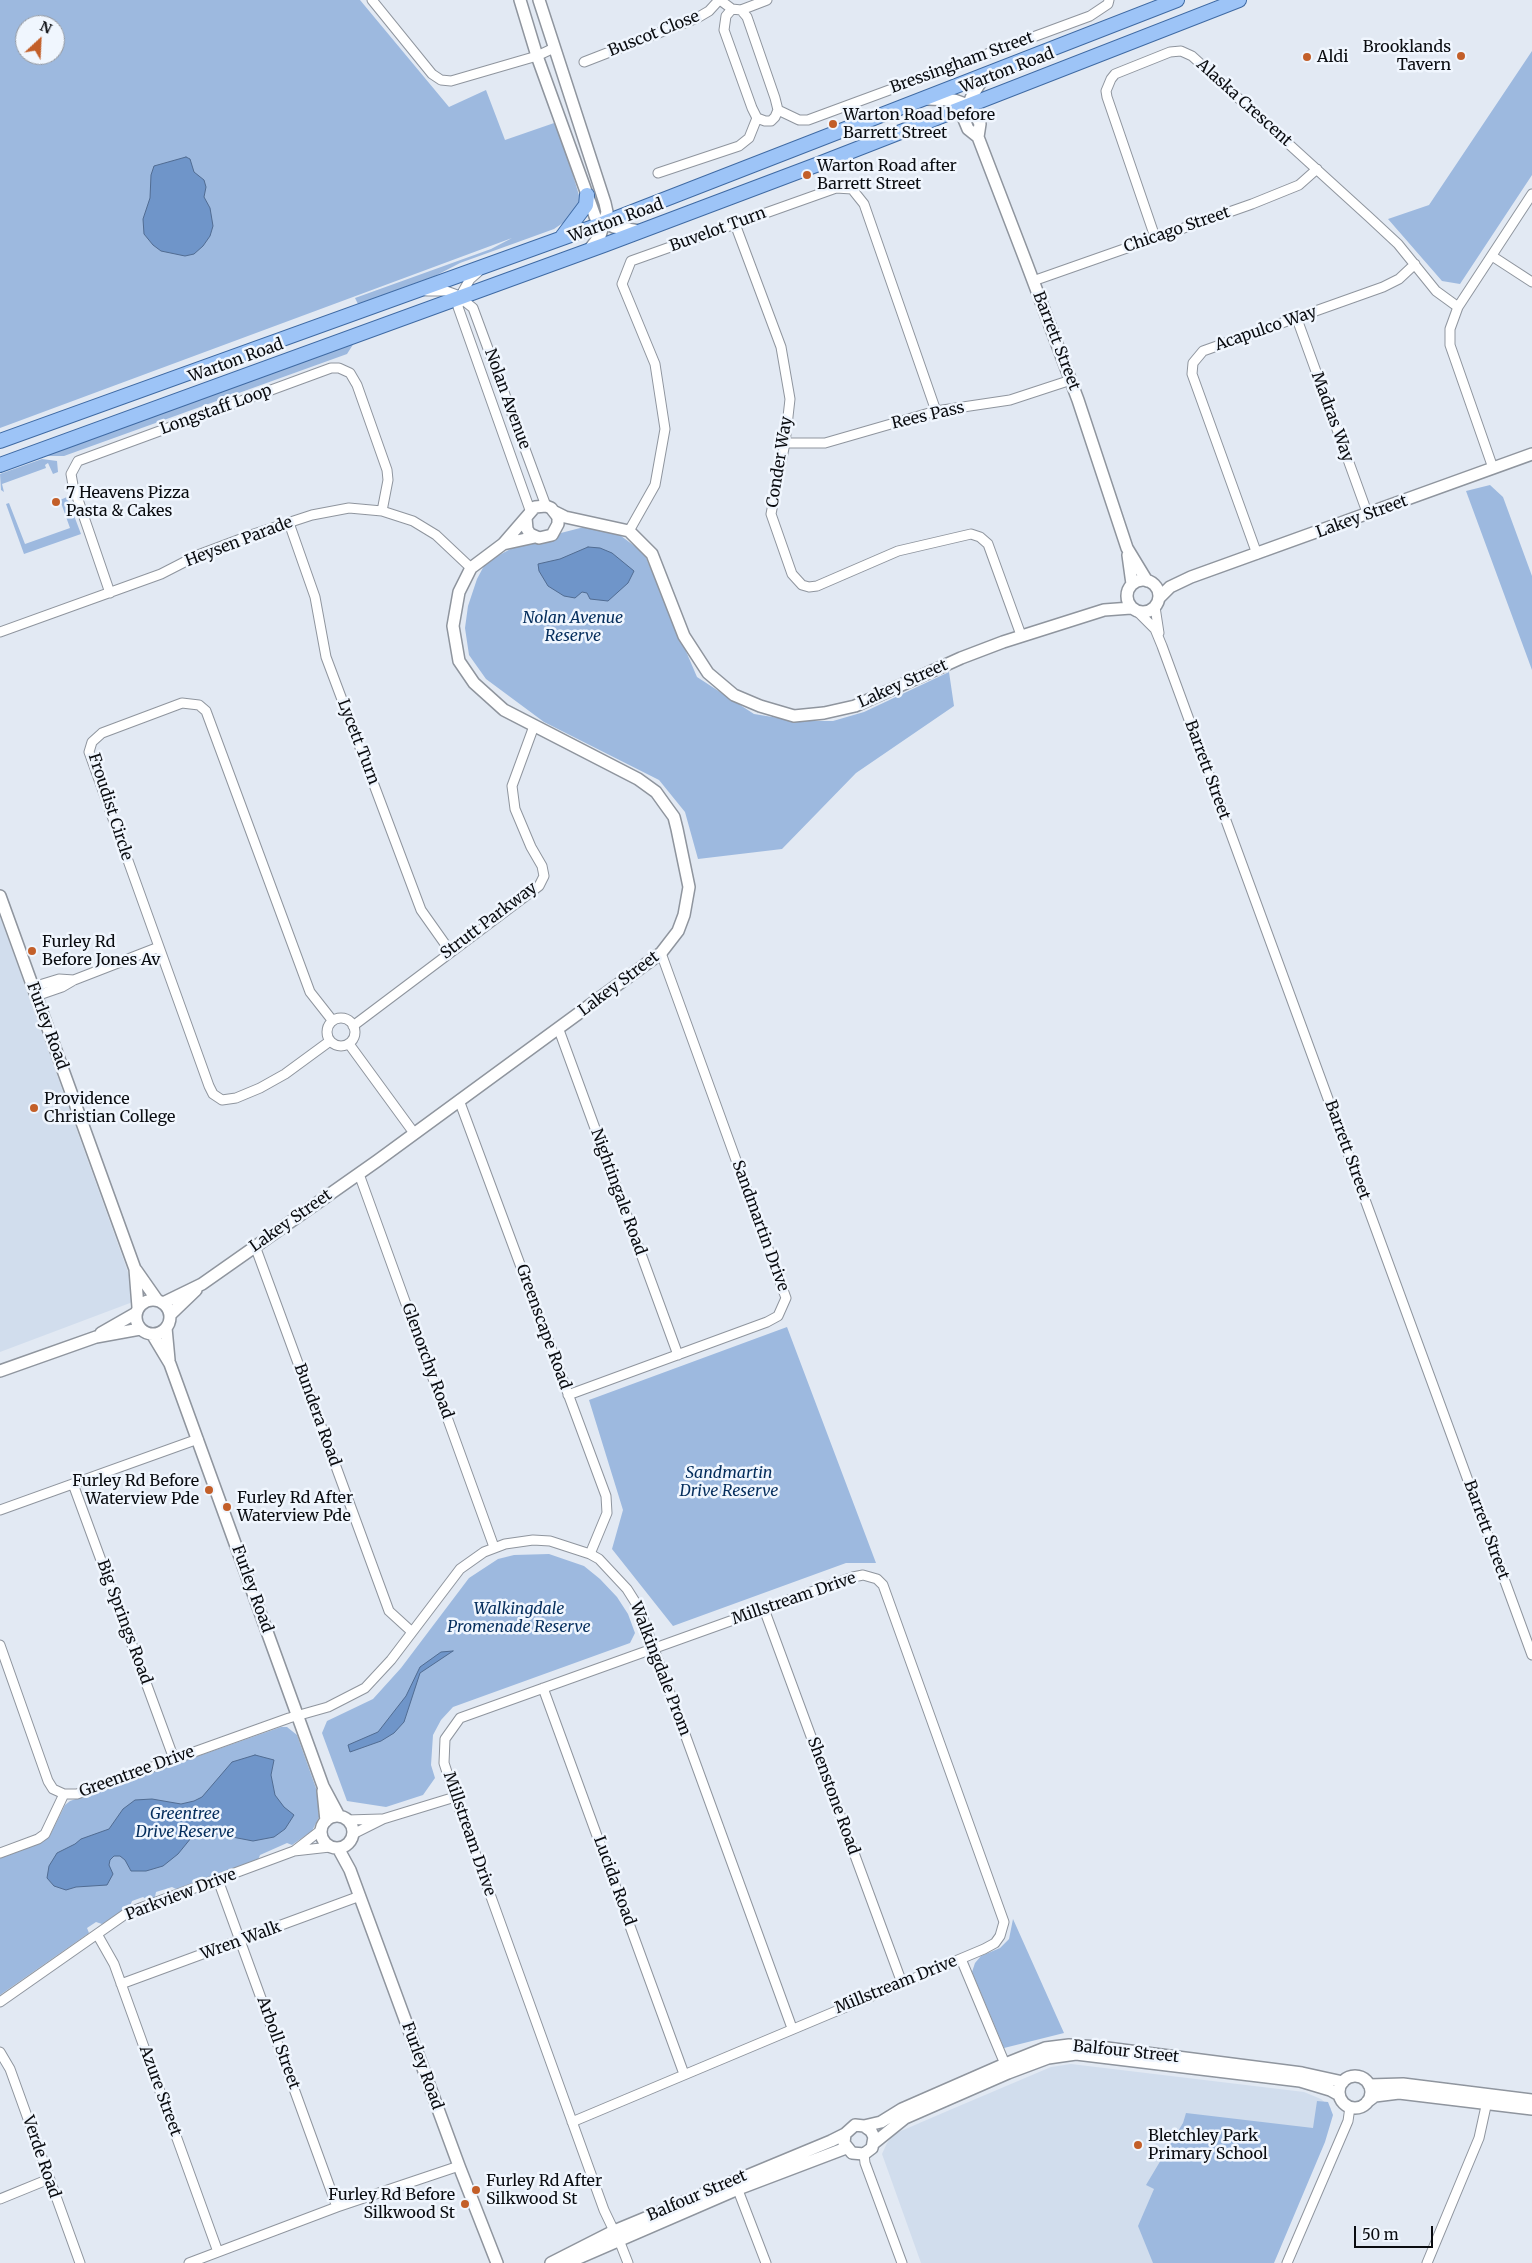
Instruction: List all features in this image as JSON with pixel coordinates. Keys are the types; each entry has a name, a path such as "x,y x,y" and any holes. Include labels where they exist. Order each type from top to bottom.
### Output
{"main road":[{"name":"Warton Road","path":"0,441 604,223 1177,0"},
{"name":"Warton Road","path":"0,465 640,231 1240,0"},
{"path":"562,237 586,205 587,195"}],"street":[{"path":"372,0 432,74 441,80 451,81 537,56 554,48"},
{"path":"520,0 537,56 596,219 614,227 640,231"},
{"path":"539,0 606,203 607,212 600,236 589,250"},
{"path":"720,0 736,10 747,17 778,110 775,117 765,122 757,118 752,108 724,30 726,16 736,10 767,0"},
{"name":"Buscot Close","path":"584,62 697,18 709,11 720,0"},
{"name":"Bressingham Street","path":"778,110 799,120 808,120 1090,16 1108,4 1109,0"},
{"name":"Alaska Crescent","path":"1155,237 1107,97 1108,84 1115,74 1176,51 1187,53 1317,170 1398,244 1436,291 1458,307"},
{"name":"Barrett Street","path":"985,75 963,117 968,129 978,138 1033,280 1071,380 1127,548 1149,581"},
{"path":"922,100 944,98 968,105"},
{"path":"658,173 739,146 748,138 757,118"},
{"name":"Chicago Street","path":"1033,280 1252,204 1299,185 1317,170"},
{"name":"Buvelot Turn","path":"629,531 656,485 665,429 656,364 622,284 631,261 836,188 852,189 864,204 936,411"},
{"path":"1493,468 1450,346 1451,321 1458,307 1532,194"},
{"name":"Conder Way","path":"735,224 781,347 790,399 785,443 771,514 792,574 796,580 809,587 816,586 898,551 971,534 980,537 988,544 1021,635"},
{"path":"1492,256 1532,282"},
{"name":"Acapulco Way","path":"1257,554 1192,374 1194,363 1203,351 1383,287 1398,279 1415,264"},
{"path":"410,292 446,291 460,297 470,279 485,265"},
{"name":"Nolan Avenue","path":"528,514 458,308 460,297 473,308 550,509"},
{"name":"Madras Way","path":"1297,319 1368,514"},
{"name":"Longstaff Loop","path":"110,593 73,485 71,474 78,462 331,368 345,370 354,379 387,470 388,480 382,511"},
{"name":"Rees Pass","path":"785,443 825,443 936,411 1010,400 1071,380"},
{"name":"Lakey Street","path":"629,531 652,554 684,636 708,673 734,695 760,706 794,716 824,713 855,706 961,658 1021,635 1104,610 1147,612 1157,603 1170,586 1190,577 1532,454"},
{"path":"535,537 527,529 528,514 538,506 582,521 629,531"},
{"name":"Heysen Parade","path":"0,632 161,574 198,555 289,523 349,508 382,511 413,522 436,536 471,568"},
{"path":"550,509 558,524 555,532"},
{"name":"Lakey Street","path":"166,1328 170,1315 202,1284 359,1174 558,1030 661,953 678,931 688,900 689,887 674,817 656,792 638,779 534,726 498,704 474,683 459,661 453,626 459,592 471,568 503,544 528,514"},
{"name":"Lakey Street","path":"503,544 535,537 544,538 582,521"},
{"name":"Lycett Turn","path":"289,523 315,597 326,657 421,910 450,951"},
{"name":"Barrett Street","path":"1127,548 1129,588"},
{"name":"Lakey Street","path":"1104,610 1136,581 1190,577"},
{"path":"1149,581 1157,589 1157,603"},
{"path":"1129,588 1127,600 1134,610"},
{"name":"Barrett Street","path":"1157,603 1162,646"},
{"name":"Barrett Street","path":"1134,610 1155,629 1162,646 1532,1655"},
{"name":"Froudist Circle","path":"330,1041 285,1074 260,1088 236,1098 222,1100 213,1094 208,1086 89,752 92,742 102,733 182,703 199,704 206,711 310,992 332,1020"},
{"name":"Strutt Parkway","path":"353,1026 450,951 539,886 544,876 542,866 531,847 515,809 512,786 534,726"},
{"name":"Furley Road","path":"0,896 135,1269 137,1310"},
{"path":"34,991 59,979 74,980 159,947"},
{"name":"Sandmartin Drive","path":"568,1394 778,1316 786,1298 661,953"},
{"path":"346,1019 353,1026 355,1034 349,1044 337,1046 330,1041 326,1032 332,1020 346,1019"},
{"name":"Nightingale Road","path":"558,1030 678,1354"},
{"path":"349,1044 414,1133"},
{"name":"Greenscape Road","path":"459,1100 606,1496 607,1513 590,1554"},
{"name":"Glenorchy Road","path":"359,1174 494,1548"},
{"name":"Bundera Road","path":"255,1246 389,1611 412,1632"},
{"name":"Furley Road","path":"135,1269 160,1301"},
{"name":"Lakey Street","path":"96,1337 137,1310 146,1300 160,1301 202,1284"},
{"path":"160,1301 170,1315"},
{"path":"137,1310 136,1324 140,1329 152,1334 162,1332 166,1328"},
{"name":"Furley Road","path":"166,1328 170,1364"},
{"name":"Lakey Street","path":"0,1371 96,1337 140,1329"},
{"name":"Furley Road","path":"152,1334 170,1364 323,1786 343,1818 353,1829 350,1870"},
{"path":"0,1510 198,1439"},
{"name":"Big Springs Road","path":"73,1484 174,1759"},
{"name":"Walkingdale Prom","path":"298,1715 333,1705 365,1688 391,1660 460,1569 484,1552 517,1542 550,1541 590,1554 602,1562 627,1590 639,1608 792,2028"},
{"name":"Millstream Drive","path":"572,2122 995,1944 1003,1929 1004,1922 883,1585 870,1577 853,1577 460,1718 445,1739 444,1763 454,1797 572,2122 604,2210 628,2263"},
{"name":"Shenstone Road","path":"764,1609 902,1983"},
{"path":"0,1645 48,1781 54,1788 64,1794"},
{"name":"Lucida Road","path":"543,1688 684,2074"},
{"name":"Greentree Drive","path":"0,1853 38,1839 45,1834 64,1794 77,1794 298,1715"},
{"name":"Furley Road","path":"323,1786 323,1840 334,1848 350,1870 459,2166 497,2262"},
{"path":"334,1848 383,1819 454,1797"},
{"path":"324,1825 343,1818 383,1819"},
{"name":"Parkview Drive","path":"294,1851 324,1825"},
{"name":"Parkview Drive","path":"0,2002 128,1913 294,1851 334,1848"},
{"name":"Arboll Street","path":"218,1880 337,2207"},
{"name":"Wren Walk","path":"122,1984 360,1896"},
{"name":"Azure Street","path":"97,1934 114,1964 122,1984 218,2252"},
{"path":"960,1959 1005,2064"},
{"name":"Balfour Street","path":"551,2263 736,2184 845,2134 855,2125 864,2126 881,2122 902,2109 1045,2048 1069,2045 1084,2046 1302,2072 1343,2082 1356,2076 1368,2084 1403,2084 1532,2109"},
{"name":"Verde Road","path":"0,2052 10,2069 80,2263"},
{"name":"Balfour Street","path":"864,2154 869,2152 874,2143 905,2118 1008,2073 1048,2058 1076,2054 1300,2081 1330,2090 1339,2095 1345,2105 1350,2107 1359,2107 1375,2096 1399,2093 1532,2100"},
{"path":"1339,2095 1343,2082"},
{"path":"1367,2102 1370,2094 1368,2084"},
{"path":"1428,2263 1479,2138 1488,2099"},
{"path":"1287,2263 1348,2121 1350,2107"},
{"path":"864,2126 872,2134 874,2143"},
{"path":"845,2134 846,2148 856,2155 864,2154 865,2163 902,2263"},
{"name":"Balfour Street","path":"736,2184 846,2148"},
{"path":"189,2263 337,2207 459,2166"},
{"path":"0,2199 49,2180"},
{"path":"736,2184 766,2263"},
{"name":"Balfour Street","path":"567,2263 617,2236"}],"shaded area":[{"path":"186,157 190,159 194,172 204,180 206,187 204,197 210,208 213,226 210,236 203,246 194,254 185,256 161,251 153,245 144,234 143,219 150,198 151,175 154,166"},
{"path":"588,547 600,548 612,553 634,571 628,583 608,601 590,599 587,593 582,592 575,598 564,596 548,586 539,571 538,564 560,559"},
{"name":"Providence Christian College","path":"0,916 138,1300 0,1352"},
{"path":"453,1651 420,1673 404,1722 394,1733 381,1741 350,1752 348,1745 378,1732 406,1696 420,1667 441,1652"},
{"path":"255,1755 274,1760 271,1775 275,1795 284,1807 294,1815 285,1829 274,1837 253,1841 201,1831 191,1838 178,1854 163,1866 146,1871 131,1871 125,1860 120,1856 114,1856 110,1860 109,1865 113,1874 107,1885 76,1887 66,1890 54,1886 47,1878 49,1866 57,1853 81,1839 109,1829 123,1809 135,1800 152,1799 181,1804 194,1801 202,1797 232,1762"},
{"name":"Bletchley Park Primary School","path":"1071,2064 1304,2092 1321,2099 1331,2108 1298,2196 1268,2263 921,2263 882,2154 887,2143 894,2134 945,2112 1051,2067"}],"green space":[{"path":"0,0 360,0 449,107 486,90 505,140 557,122 581,202 570,218 554,229 460,263 435,276 358,304 355,298 491,249 512,238 0,428"},
{"path":"1532,51 1532,175 1460,284 1442,281 1388,219 1429,205"},
{"path":"354,343 347,354 64,456 42,456"},
{"path":"42,459 57,461 58,472 53,474 48,463 45,465 46,468 2,484 4,492 1,490 0,474"},
{"path":"1490,485 1503,497 1532,576 1532,670 1466,491"},
{"path":"67,497 81,534 24,554 6,504 9,503 25,544 70,528 60,500"},
{"name":"Nolan Avenue Reserve","path":"588,526 617,533 644,553 697,677 754,714 797,721 833,721 864,712 949,672 954,706 856,773 782,849 698,859 685,812 659,780 544,722 486,679 469,655 465,628 468,606 477,579 486,562 522,543"},
{"name":"Sandmartin Drive Reserve","path":"787,1327 876,1563 846,1563 673,1626 612,1549 623,1510 589,1400"},
{"name":"Walkingdale Promenade Reserve","path":"549,1554 584,1566 617,1597 628,1614 635,1633 630,1643 453,1707 441,1720 433,1735 431,1765 435,1778 423,1795 386,1807 347,1801 322,1733 327,1721 373,1699 401,1668 469,1578 498,1559 514,1555"},
{"name":"Greentree Drive Reserve","path":"281,1727 287,1727 297,1735 317,1791 319,1817 312,1831 292,1845 287,1843 260,1855 258,1860 176,1889 172,1887 156,1892 155,1897 148,1900 143,1897 132,1901 130,1906 102,1924 96,1922 87,1928 89,1933 0,1995 0,1857 41,1842 51,1833 65,1805 70,1801"},
{"path":"1013,1919 1064,2033 1004,2048 972,1972 975,1963 981,1956 1000,1948 1009,1939"},
{"path":"1317,2101 1328,2102 1333,2115 1325,2142 1274,2263 1153,2263 1138,2226 1154,2189 1146,2185 1183,2123 1186,2113 1313,2128"}],"place":[{"name":"Brooklands Tavern","path":"1461,56"},
{"name":"Aldi","path":"1307,57"},
{"name":"Warton Road before Barrett Street","path":"833,124"},
{"name":"Warton Road after Barrett Street","path":"807,175"},
{"name":"7 Heavens Pizza Pasta & Cakes","path":"56,502"},
{"name":"Furley Rd Before Jones Av","path":"32,951"},
{"name":"Providence Christian College","path":"34,1108"},
{"name":"Furley Rd Before Waterview Pde","path":"209,1490"},
{"name":"Furley Rd After Waterview Pde","path":"227,1507"},
{"name":"Bletchley Park Primary School","path":"1138,2145"},
{"name":"Furley Rd After Silkwood St","path":"476,2190"},
{"name":"Furley Rd Before Silkwood St","path":"465,2204"}]}
